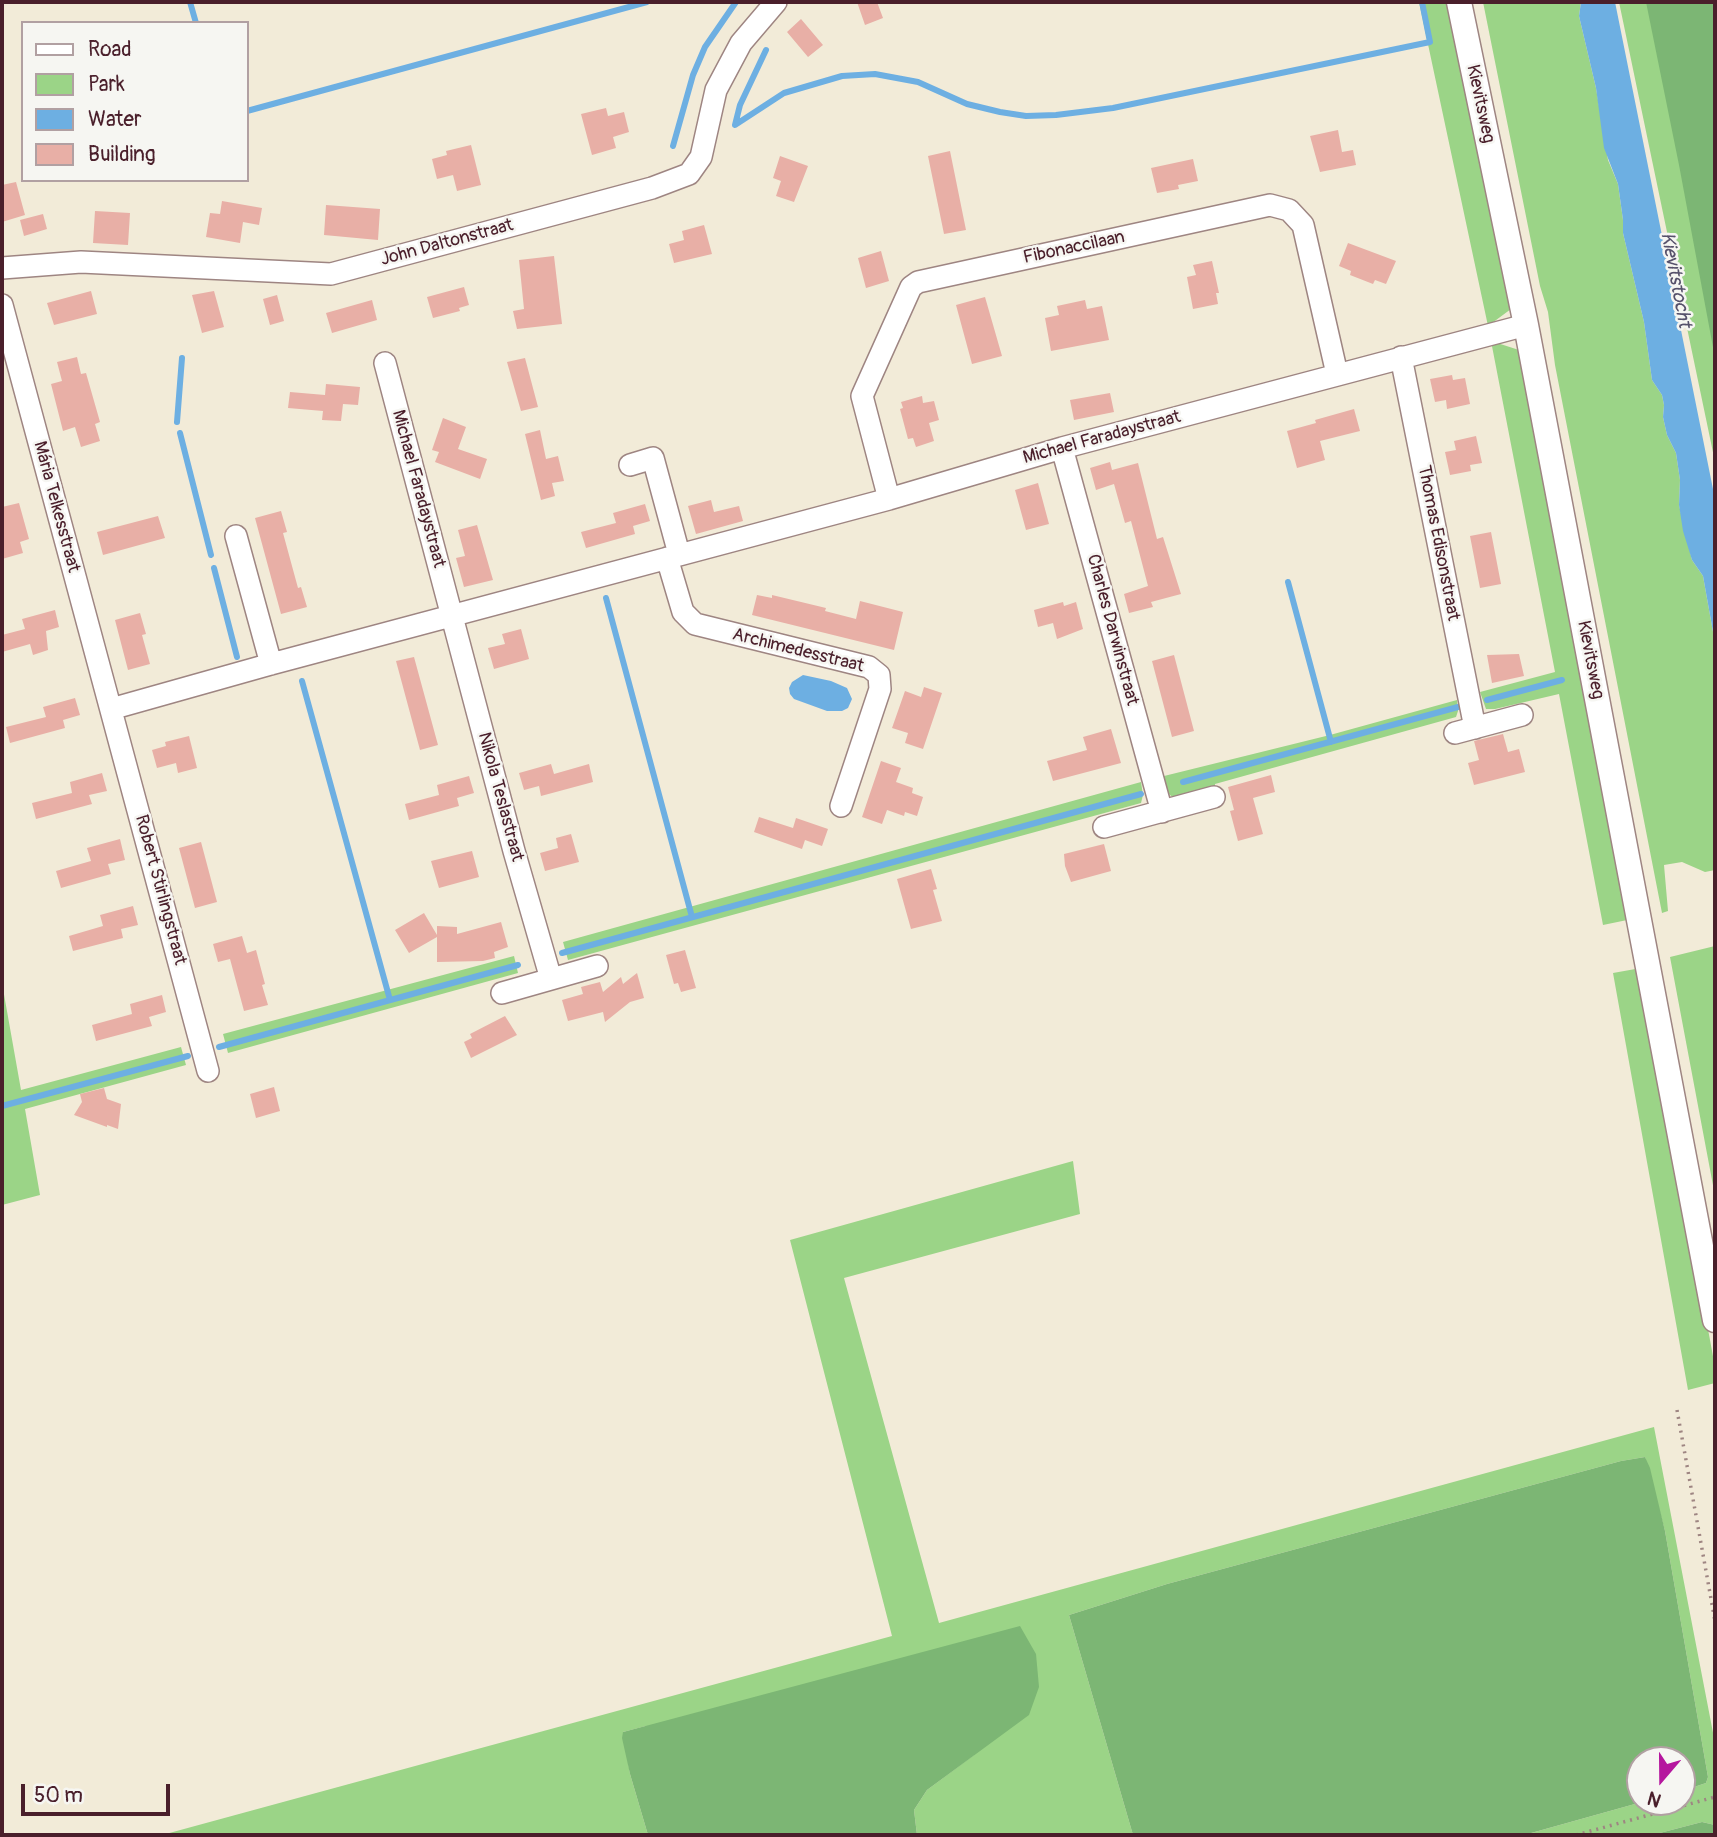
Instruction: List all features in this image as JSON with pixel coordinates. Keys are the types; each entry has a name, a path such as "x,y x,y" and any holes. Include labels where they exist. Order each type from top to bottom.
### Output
{"street":[{"name":"John Daltonstraat","path":"2,268 81,262 331,274 652,188 689,174 695,166 701,157 716,90 741,43 776,2"},
{"name":"Kievitsweg","path":"1459,2 1526,325 1715,1320"},
{"name":"Fibonaccilaan","path":"889,499 862,396 911,287 918,282 1270,205 1289,210 1303,225 1337,374"},
{"name":"Mária Telkesstraat","path":"2,305 111,709"},
{"name":"Michael Faradaystraat","path":"111,709 451,615 889,499 1337,374 1526,325"},
{"name":"Thomas Edisonstraat","path":"1401,357 1465,730 1522,715"},
{"name":"Michael Faradaystraat","path":"384,363 451,615"},
{"name":"Charles Darwinstraat","path":"1062,449 1162,812"},
{"path":"630,465 653,458 673,556"},
{"path":"236,536 271,664"},
{"name":"Archimedesstraat","path":"673,556 683,612 695,624 869,667 880,675 880,689 841,806"},
{"name":"Nikola Teslastraat","path":"451,615 551,979"},
{"name":"Robert Stirlingstraat","path":"111,709 208,1070"},
{"path":"1104,827 1214,797"},
{"path":"502,993 597,966"}],"path":[{"path":"1677,1410 1715,1621"},
{"path":"1576,1835 1715,1797"}],"green space":[{"path":"1419,2 1448,2 1511,309 1488,326"},
{"path":"1483,2 1581,2 1579,16 1596,88 1608,160 1618,184 1623,233 1644,322 1652,380 1662,395 1667,435 1676,453 1680,480 1679,505 1692,560 1703,576 1715,643 1715,870 1705,872 1682,862 1664,865 1668,911 1662,913 1555,365 1548,312 1540,286"},
{"path":"1619,2 1715,2 1715,462"},
{"path":"1646,2 1715,2 1715,358 1679,165"},
{"path":"1491,341 1519,350 1632,919 1603,925 1559,694 1486,709 1480,692 1555,672"},
{"path":"1457,700 1456,717 1215,784 1215,788 1175,799 1165,791 1160,777 1330,735"},
{"path":"1141,782 1141,803 568,960 563,942"},
{"path":"1715,946 1715,1196 1670,957"},
{"path":"514,956 518,973 228,1053 223,1034"},
{"path":"1641,968 1715,1367 1715,1383 1688,1390 1613,973"},
{"path":"2,983 21,1090 181,1047 186,1065 25,1109 40,1195 2,1205"},
{"path":"1073,1161 1080,1214 844,1278 939,1623 1654,1427 1715,1743 1715,1825 1702,1822 1652,1835 1524,1835 1626,1806 1626,1816 1696,1816 1696,1786 1706,1783 1708,1777 1665,1531 1645,1457 1621,1461 1167,1584 1069,1615 1133,1835 917,1835 914,1810 927,1790 974,1755 646,1726 623,1732 630,1774 648,1835 162,1835 892,1636 790,1240"},
{"path":"1645,1457 1650,1468 1665,1531 1708,1777 1706,1783 1696,1786 1696,1746 1626,1746 1626,1806 1524,1835 1133,1835 1069,1615 1167,1584 1621,1461"},
{"path":"1020,1626 1036,1654 1039,1687 1029,1715 927,1790 914,1810 917,1835 648,1835 630,1774 623,1732"},
{"path":"1702,1822 1715,1825 1715,1835 1652,1835"}],"water":[{"path":"1581,2 1615,2 1715,499 1715,643 1703,576 1692,560 1683,531 1676,453 1667,435 1662,395 1652,380 1644,322 1623,233 1618,184 1604,148 1596,88 1579,16"},
{"path":"803,675 831,681 847,688 852,699 848,708 842,711 827,711 794,699 789,688 792,682"}],"building":[{"path":"857,2 877,2 883,18 865,25"},
{"path":"801,19 823,45 808,57 787,32"},
{"path":"606,108 608,116 624,112 629,132 613,137 616,148 592,155 581,114"},
{"path":"1338,130 1342,152 1353,150 1356,165 1320,172 1310,136"},
{"path":"471,145 481,185 457,191 453,175 437,179 432,159 447,155 446,151"},
{"path":"950,151 966,230 944,234 928,156"},
{"path":"780,156 808,166 794,202 776,196 781,181 773,178"},
{"path":"1193,159 1198,181 1178,185 1179,189 1157,193 1151,168"},
{"path":"16,182 25,215 2,222 2,185"},
{"path":"222,201 262,208 259,225 243,222 240,243 206,237 210,213 220,214"},
{"path":"326,205 380,209 378,240 324,235"},
{"path":"95,211 130,213 128,245 93,243"},
{"path":"43,214 47,229 24,236 20,220"},
{"path":"704,225 712,254 674,263 669,244 684,240 682,231"},
{"path":"1348,243 1396,261 1386,284 1375,280 1373,284 1350,275 1351,271 1339,266"},
{"path":"881,251 889,281 866,288 858,258"},
{"path":"554,256 562,324 517,329 513,311 524,309 519,260"},
{"path":"1212,261 1219,293 1216,293 1218,304 1193,309 1187,277 1196,275 1193,265"},
{"path":"464,287 469,305 459,308 460,311 433,318 427,297"},
{"path":"91,291 97,314 54,325 47,303"},
{"path":"214,291 224,327 202,333 192,295"},
{"path":"277,295 284,321 270,325 263,299"},
{"path":"985,297 1002,356 972,364 956,305"},
{"path":"372,300 377,320 332,333 326,313"},
{"path":"1085,300 1087,309 1102,306 1109,340 1051,351 1045,318 1059,315 1057,306"},
{"path":"77,357 81,374 86,373 100,422 95,424 100,441 81,447 75,427 63,431 51,384 62,381 57,362"},
{"path":"525,358 538,407 521,411 507,362"},
{"path":"1452,375 1453,380 1465,378 1470,404 1447,409 1446,400 1435,402 1430,379"},
{"path":"326,384 360,387 358,405 343,404 341,421 322,420 323,411 288,408 290,392 325,395"},
{"path":"1110,393 1114,412 1074,420 1070,400"},
{"path":"922,396 923,403 934,401 939,420 929,423 934,441 916,447 913,438 908,439 900,409 903,408 901,402"},
{"path":"1354,409 1360,431 1320,441 1325,460 1297,468 1287,431"},
{"path":"443,418 466,427 458,449 487,459 480,479 435,462 439,452 432,450"},
{"path":"540,430 546,459 558,456 564,481 552,483 555,496 541,500 525,434"},
{"path":"1476,436 1482,463 1470,465 1471,471 1450,475 1445,452 1456,450 1454,441"},
{"path":"1110,462 1112,470 1138,463 1157,539 1163,537 1181,594 1151,602 1153,607 1129,613 1124,594 1148,586 1131,521 1125,523 1114,484 1096,490 1090,468"},
{"path":"1038,483 1049,524 1026,530 1015,490"},
{"path":"711,500 714,512 739,506 743,521 696,534 688,506"},
{"path":"19,503 29,539 20,542 23,553 2,559 2,507"},
{"path":"645,504 650,521 633,526 635,534 586,548 581,532 616,523 613,513"},
{"path":"281,511 287,532 283,533 298,588 301,587 307,607 281,614 255,518"},
{"path":"158,516 165,538 103,555 97,532"},
{"path":"477,525 493,580 464,587 456,558 465,556 458,530"},
{"path":"1491,532 1501,584 1480,588 1470,536"},
{"path":"757,595 772,598 772,595 826,608 825,611 856,619 860,601 903,612 894,650 752,615"},
{"path":"1063,602 1064,606 1076,602 1083,629 1057,639 1053,623 1038,627 1034,610"},
{"path":"55,610 59,627 46,631 48,650 33,655 30,644 2,652 2,635 25,629 22,619"},
{"path":"140,613 146,634 142,635 150,664 128,670 115,620"},
{"path":"521,629 529,659 494,669 488,648 505,644 502,634"},
{"path":"1519,654 1524,676 1492,683 1487,655"},
{"path":"1174,655 1194,731 1172,737 1152,661"},
{"path":"414,657 438,745 420,750 396,661"},
{"path":"924,687 942,693 923,749 905,743 908,733 892,728 905,691 921,697"},
{"path":"75,698 80,715 63,720 65,728 10,743 6,727 46,717 43,707"},
{"path":"1111,729 1121,763 1053,781 1047,761 1087,750 1083,737"},
{"path":"1503,734 1508,752 1519,749 1525,772 1474,785 1468,763 1479,760 1474,741"},
{"path":"189,736 197,768 178,773 176,763 157,768 152,750 166,746 165,742"},
{"path":"881,761 901,768 896,782 913,788 912,793 923,797 917,816 905,812 904,816 887,810 882,824 862,817"},
{"path":"551,764 554,774 589,764 593,782 541,796 539,786 524,790 519,773"},
{"path":"102,773 107,791 89,795 92,804 36,819 32,803 72,793 70,782"},
{"path":"1271,775 1275,792 1253,798 1263,834 1238,841 1230,811 1234,810 1228,787"},
{"path":"469,776 474,793 457,798 459,806 409,820 405,804 439,795 437,785"},
{"path":"759,817 793,828 796,818 828,829 822,846 805,840 802,849 754,832"},
{"path":"571,834 579,862 545,871 540,853 558,848 556,838"},
{"path":"120,839 125,860 108,864 111,874 61,888 56,871 91,861 87,848"},
{"path":"201,842 217,902 195,908 179,848"},
{"path":"1104,844 1111,871 1071,882 1064,854"},
{"path":"472,851 479,877 439,888 431,861"},
{"path":"931,869 937,889 933,890 942,921 911,929 897,879"},
{"path":"133,906 138,925 121,929 123,938 73,951 69,936 103,926 100,915"},
{"path":"424,913 437,935 437,926 457,927 457,934 501,922 508,947 494,952 495,958 483,961 437,962 437,937 409,953 395,930"},
{"path":"242,936 247,953 256,950 268,1005 244,1011 230,959 218,962 213,944"},
{"path":"685,950 696,988 681,992 678,983 674,984 666,955"},
{"path":"637,973 644,998 630,1002 605,1022 603,1012 568,1021 562,1000 583,994 581,987 600,982 603,992 621,977 623,984"},
{"path":"162,995 166,1012 149,1017 152,1026 96,1041 92,1025 132,1014 130,1004"},
{"path":"505,1016 517,1035 471,1058 464,1042 472,1038 470,1034"},
{"path":"274,1087 280,1111 256,1118 250,1094"},
{"path":"104,1088 107,1099 121,1104 118,1129 74,1115 82,1102 80,1094"}],"waterway":[{"path":"190,2 195,21"},
{"path":"248,111 647,2"},
{"path":"673,146 693,75 705,47 736,2"},
{"path":"766,50 740,105 735,125 784,93 842,76 875,74 918,82 967,104 1000,112 1026,116 1056,115 1113,108 1430,42 1422,2"},
{"path":"177,422 182,358"},
{"path":"180,433 211,555"},
{"path":"214,568 237,657"},
{"path":"1288,582 1331,742"},
{"path":"606,598 692,917"},
{"path":"1487,700 1562,680"},
{"path":"302,681 390,1000"},
{"path":"1183,782 1458,707"},
{"path":"562,953 1141,794"},
{"path":"219,1047 518,965"},
{"path":"2,1106 188,1056"}],"water label":[{"name":"Kievitstocht","path":"1675,280"}]}
